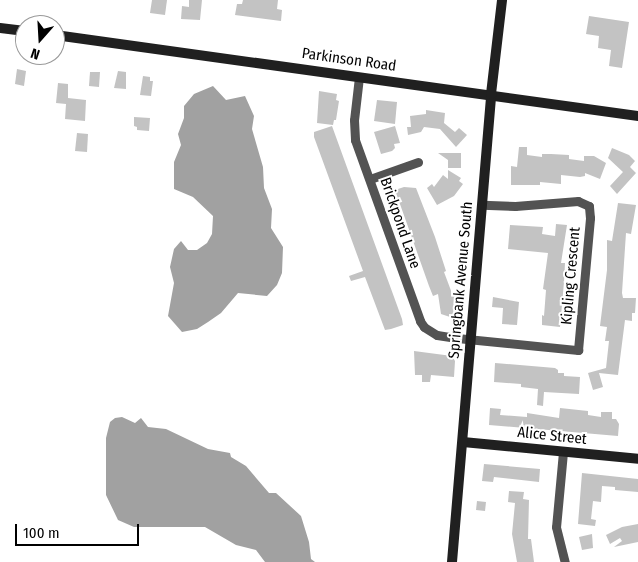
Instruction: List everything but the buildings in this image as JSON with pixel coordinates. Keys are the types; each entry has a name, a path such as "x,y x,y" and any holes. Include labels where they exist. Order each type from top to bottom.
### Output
{"main road":[{"name":"Springbank Avenue South","path":"452,562 482,205 502,0"},
{"path":"0,28 15,30"},
{"name":"Parkinson Road","path":"65,37 492,94 638,116"},
{"name":"Alice Street","path":"463,442 638,459"}],"street":[{"name":"Brickpond Lane","path":"359,77 353,130 421,322 430,332 437,335 472,340"},
{"path":"370,179 418,162"},
{"name":"Kipling Crescent","path":"472,340 578,350 590,218 589,206 578,201 516,206 482,205"},
{"path":"563,452 556,527 565,562"}],"shaded area":[{"path":"213,86 226,100 245,96 254,116 252,129 263,167 264,188 272,209 271,228 283,247 282,273 277,285 267,296 238,293 221,313 197,329 182,332 168,316 174,283 170,267 174,249 181,241 188,250 197,250 207,243 212,234 213,216 193,197 174,189 174,162 181,145 178,134 184,118 184,106 194,94"},
{"path":"122,417 135,423 141,418 148,427 166,429 208,449 230,453 231,457 246,466 269,493 276,493 301,516 309,542 311,559 315,562 265,562 256,550 236,545 205,527 134,527 118,520 106,495 106,438 110,422 115,418"}]}
